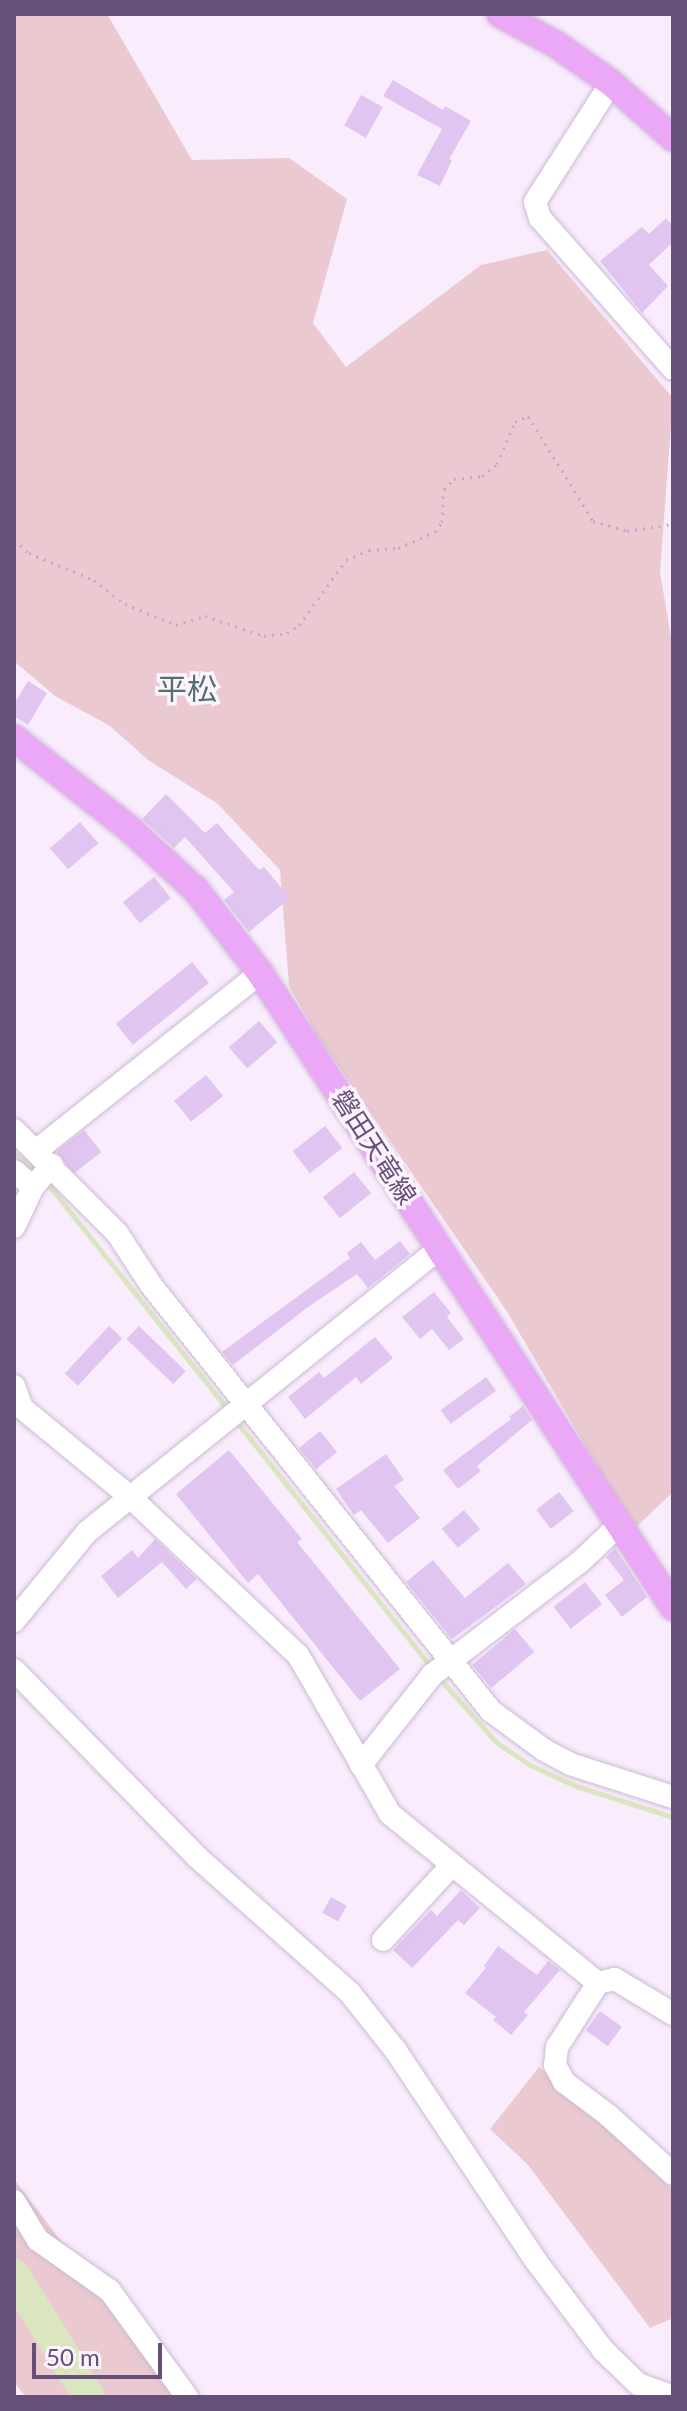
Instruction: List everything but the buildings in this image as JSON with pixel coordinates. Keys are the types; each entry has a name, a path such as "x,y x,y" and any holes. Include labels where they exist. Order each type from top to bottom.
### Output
{"main road":[{"path":"500,14 557,45 611,83 673,138"},
{"name":"磐田天竜線","path":"14,738 132,831 196,890 260,973 673,1607"}],"street":[{"path":"611,83 535,202 540,218 673,369"},
{"path":"14,1227 45,1158 260,973"},
{"path":"14,1130 117,1233 239,1410 442,1667 491,1711 544,1750 570,1764 673,1797"},
{"path":"14,1171 33,1187"},
{"path":"14,1621 87,1532 440,1248"},
{"path":"14,1386 22,1408 129,1496 298,1655 390,1814 598,1983"},
{"path":"361,1765 442,1667 580,1562 620,1524"},
{"path":"14,1670 197,1857 350,1993 396,2051 536,2261 603,2350 638,2384 673,2397"},
{"path":"383,1940 452,1865"},
{"path":"673,2014 615,1979 598,1983 557,2047 555,2065 564,2082 608,2115 673,2174"},
{"path":"14,2201 38,2240 110,2291 187,2397"}],"path":[{"path":"14,540 29,553 94,580 125,604 176,625 205,616 264,636 287,633 299,625 346,560 369,550 398,548 435,532 442,522 444,489 454,479 482,476 497,464 515,422 528,416 593,521 627,531 673,524"}],"shaded area":[{"path":"14,14 107,14 192,160 289,158 347,199 313,323 346,367 481,265 547,250 673,398 660,572 673,649 673,1492 634,1529 506,1310 315,1032 289,986 280,870 218,804 148,760 110,726 55,696 14,661"},
{"path":"539,2067 673,2190 673,2318 650,2328 528,2165 490,2129"},
{"path":"14,2179 179,2397 26,2397 14,2382"}],"waterway":[{"path":"14,1153 38,1172"},
{"path":"47,1183 228,1410"},
{"path":"236,1421 431,1667"},
{"path":"439,1678 496,1742 530,1765 576,1786 673,1817"},
{"path":"14,2275 89,2397"}],"district":[{"name":"平松","path":"187,688"}]}
